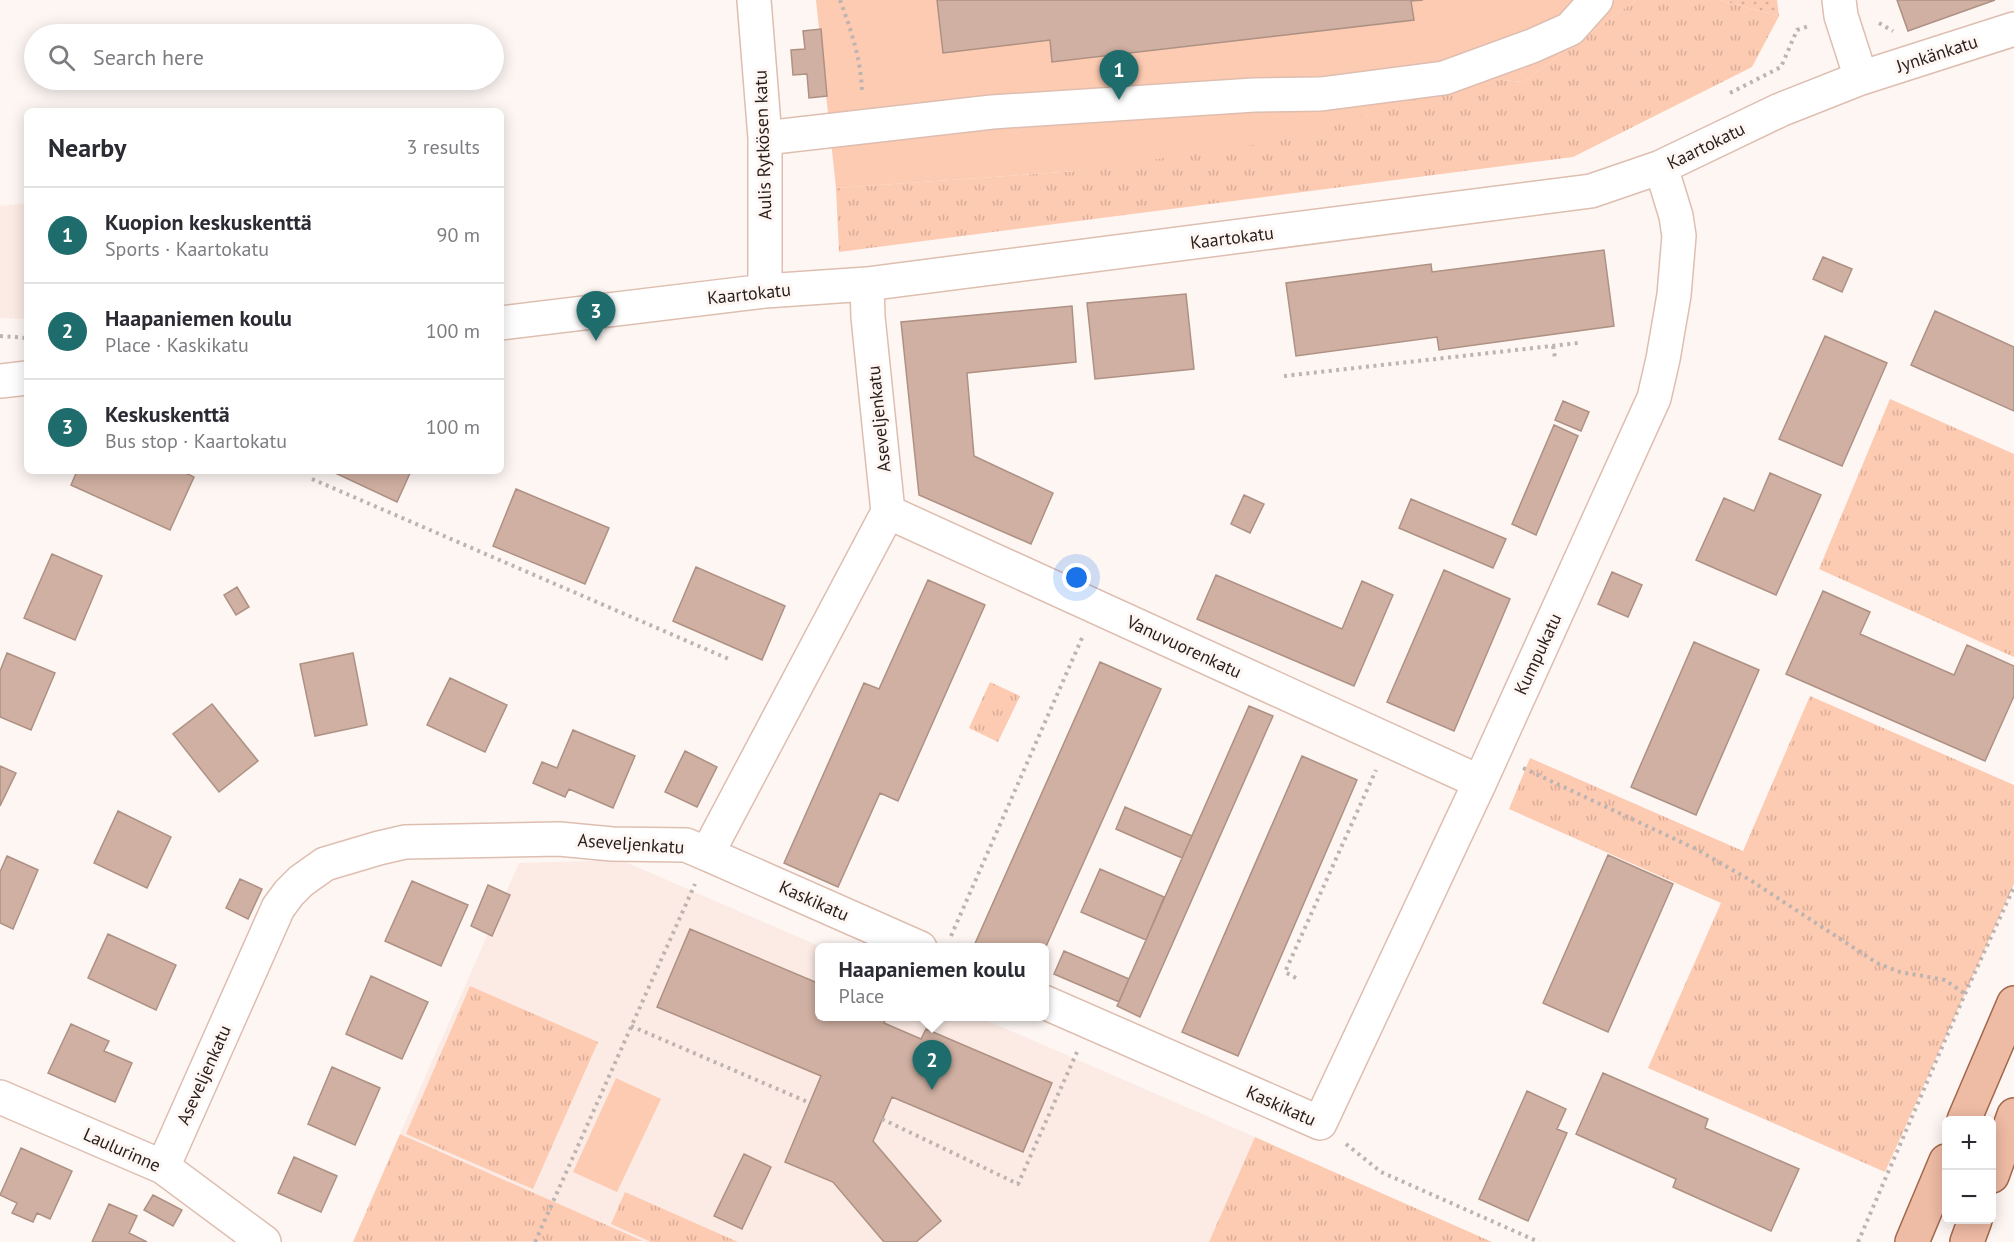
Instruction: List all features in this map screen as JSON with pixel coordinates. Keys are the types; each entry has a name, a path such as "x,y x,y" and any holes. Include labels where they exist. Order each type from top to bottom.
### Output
{"main road":[{"path":"1966,1116 2014,1003"},
{"path":"1994,1170 2014,1115"},
{"path":"1912,1242 1943,1170"},
{"path":"1967,1242 1974,1224"}],"street":[{"name":"Aulis Rytkösen katu","path":"754,0 765,138 765,291"},
{"path":"765,138 992,112 1254,95 1321,94 1444,78 1532,46 1570,29 1596,0"},
{"path":"1840,8 1861,78"},
{"name":"Jynkänkatu","path":"1861,78 2014,29"},
{"name":"Kaartokatu","path":"504,323 765,291 867,284 1591,191 1661,167 1780,110 1861,78"},
{"name":"Kumpukatu","path":"1320,1123 1486,768 1654,398 1674,295 1679,236 1676,216 1661,167"},
{"name":"Aseveljenkatu","path":"163,1167 278,908 301,881 326,864 405,842 559,839 612,844 686,845 702,868 888,512 868,317 867,284"},
{"path":"0,381 24,378"},
{"name":"Vanuvuorenkatu","path":"888,512 1389,741 1486,768"},
{"name":"Kaskikatu","path":"702,868 906,943"},
{"name":"Kaskikatu","path":"1049,1004 1320,1123"},
{"name":"Laulurinne","path":"0,1097 163,1167 264,1242"}],"path":[{"path":"840,0 854,36 861,73 863,128"},
{"path":"1725,96 1781,67 1797,30 1840,8"},
{"path":"1877,22 1891,31 1903,32"},
{"path":"0,336 24,338"},
{"path":"1284,376 1578,343"},
{"path":"1553,346 1555,358"},
{"path":"312,479 731,660"},
{"path":"950,937 1096,607"},
{"path":"1296,978 1286,972 1389,741"},
{"path":"1486,768 1696,849 1750,880 1877,963 1900,972 1945,981 1965,994"},
{"path":"535,1242 702,868"},
{"path":"1858,1242 1965,994 2014,887"},
{"path":"631,1026 810,1102"},
{"path":"882,1119 1018,1185 1079,1048"},
{"name":"Kaskikatu","path":"1320,1123 1381,1172 1539,1242"}],"shaded area":[{"path":"24,203 24,319 0,318 0,206"},
{"path":"621,860 815,944 815,1021 988,1021 1255,1137 1209,1242 645,1242 400,1134 519,863"}],"green space":[{"path":"816,0 1636,0 1523,82 1482,78 1278,141 1077,171 836,188"},
{"path":"1636,0 1719,0 1779,16 1752,67 1573,157 839,252 836,188 1077,171 1483,78 1523,82"},
{"path":"1719,0 1777,0 1779,16"},
{"path":"1890,399 2014,454 2014,657 1819,569"},
{"path":"990,682 1020,696 998,742 969,728"},
{"path":"1810,696 2014,785 2014,884 1885,1172 1648,1068 1721,903 1509,809 1530,758 1743,851"},
{"path":"470,986 598,1042 533,1189 406,1134"},
{"path":"616,1078 661,1099 617,1192 573,1172"},
{"path":"400,1134 643,1241 353,1242"},
{"path":"1255,1137 1492,1242 1209,1242"},
{"path":"625,1192 738,1242 651,1242 611,1224"}],"building":[{"path":"937,0 1423,0 1411,1 1414,20 1052,62 1050,40 943,53"},
{"path":"1897,0 1995,0 1908,31"},
{"path":"821,29 827,96 809,98 807,74 793,75 791,50 805,49 803,31"},
{"path":"1604,250 1614,326 1439,350 1437,337 1296,356 1286,283 1431,264 1432,272"},
{"path":"1823,257 1852,269 1842,292 1813,279"},
{"path":"1186,294 1194,369 1095,379 1087,303"},
{"path":"1072,306 1076,362 967,373 974,456 1053,493 1031,544 919,495 901,322"},
{"path":"1935,311 2014,347 2014,411 1911,365"},
{"path":"1825,336 1887,363 1842,466 1779,439"},
{"path":"1563,401 1589,412 1581,431 1555,420"},
{"path":"1554,425 1578,436 1536,535 1512,524"},
{"path":"1770,473 1821,495 1776,595 1696,560 1724,498 1754,511"},
{"path":"76,474 188,474 194,477 170,530 71,485"},
{"path":"337,474 410,474 397,502"},
{"path":"516,489 609,528 585,584 493,546"},
{"path":"1244,495 1264,504 1250,533 1231,524"},
{"path":"1411,499 1506,539 1493,568 1399,528"},
{"path":"52,554 102,576 75,640 24,618"},
{"path":"696,567 785,606 762,660 673,621"},
{"path":"1444,570 1510,599 1454,731 1387,702"},
{"path":"1612,572 1642,585 1628,617 1598,604"},
{"path":"1216,575 1342,629 1362,581 1393,595 1354,686 1197,619"},
{"path":"928,580 985,605 898,801 880,793 838,887 784,863 864,683 879,689"},
{"path":"237,587 249,607 236,615 224,595"},
{"path":"1823,591 1870,612 1860,634 1954,675 1967,645 2014,666 2014,696 1985,761 1786,674"},
{"path":"1694,642 1759,670 1696,815 1631,787"},
{"path":"7,653 55,673 31,730 0,717 0,671"},
{"path":"353,653 367,725 315,736 300,664"},
{"path":"1100,662 1161,689 1048,943 975,943"},
{"path":"450,678 507,705 485,752 427,725"},
{"path":"212,704 258,761 219,792 173,734"},
{"path":"1249,706 1273,716 1140,1017 1117,1006"},
{"path":"573,730 635,756 613,808 569,789 565,797 533,783 542,762 557,768"},
{"path":"685,751 717,767 697,807 665,792"},
{"path":"1302,756 1357,780 1238,1056 1182,1032"},
{"path":"0,766 16,773 0,806"},
{"path":"1125,807 1192,836 1182,858 1116,829"},
{"path":"118,811 171,837 147,888 94,863"},
{"path":"1608,855 1673,884 1608,1032 1543,1003"},
{"path":"7,856 38,870 13,929 0,923 0,872"},
{"path":"1100,869 1164,897 1146,940 1081,912"},
{"path":"240,879 262,889 248,919 226,908"},
{"path":"412,881 468,905 441,966 385,941"},
{"path":"488,885 510,895 492,936 471,926"},
{"path":"690,929 815,982 815,1021 885,1021 884,1023 921,1039 926,1029 1052,1083 1023,1152 892,1097 873,1141 941,1221 916,1242 884,1242 833,1182 785,1162 821,1076 657,1007"},
{"path":"108,934 176,965 156,1010 88,978"},
{"path":"1064,951 1129,979 1119,1002 1054,974"},
{"path":"371,976 428,1002 402,1059 346,1034"},
{"path":"71,1024 109,1041 104,1051 132,1063 115,1102 48,1073"},
{"path":"332,1067 380,1088 355,1145 308,1124"},
{"path":"1603,1073 1708,1119 1705,1128 1799,1169 1771,1231 1673,1187 1676,1179 1576,1134"},
{"path":"1527,1091 1566,1109 1557,1129 1567,1133 1528,1221 1479,1199"},
{"path":"21,1148 72,1171 50,1219 37,1213 33,1222 12,1213 17,1203 0,1195"},
{"path":"744,1154 771,1167 742,1229 714,1216"},
{"path":"294,1157 337,1176 321,1212 278,1193"},
{"path":"153,1195 182,1210 173,1226 144,1210"},
{"path":"109,1204 137,1216 129,1233 147,1242 92,1242"}],"place":[{"name":"Kuopion keskuskenttä","path":"1119,100"},
{"name":"Keskuskenttä","path":"596,341"},
{"name":"Haapaniemen koulu","path":"932,1090"}]}
